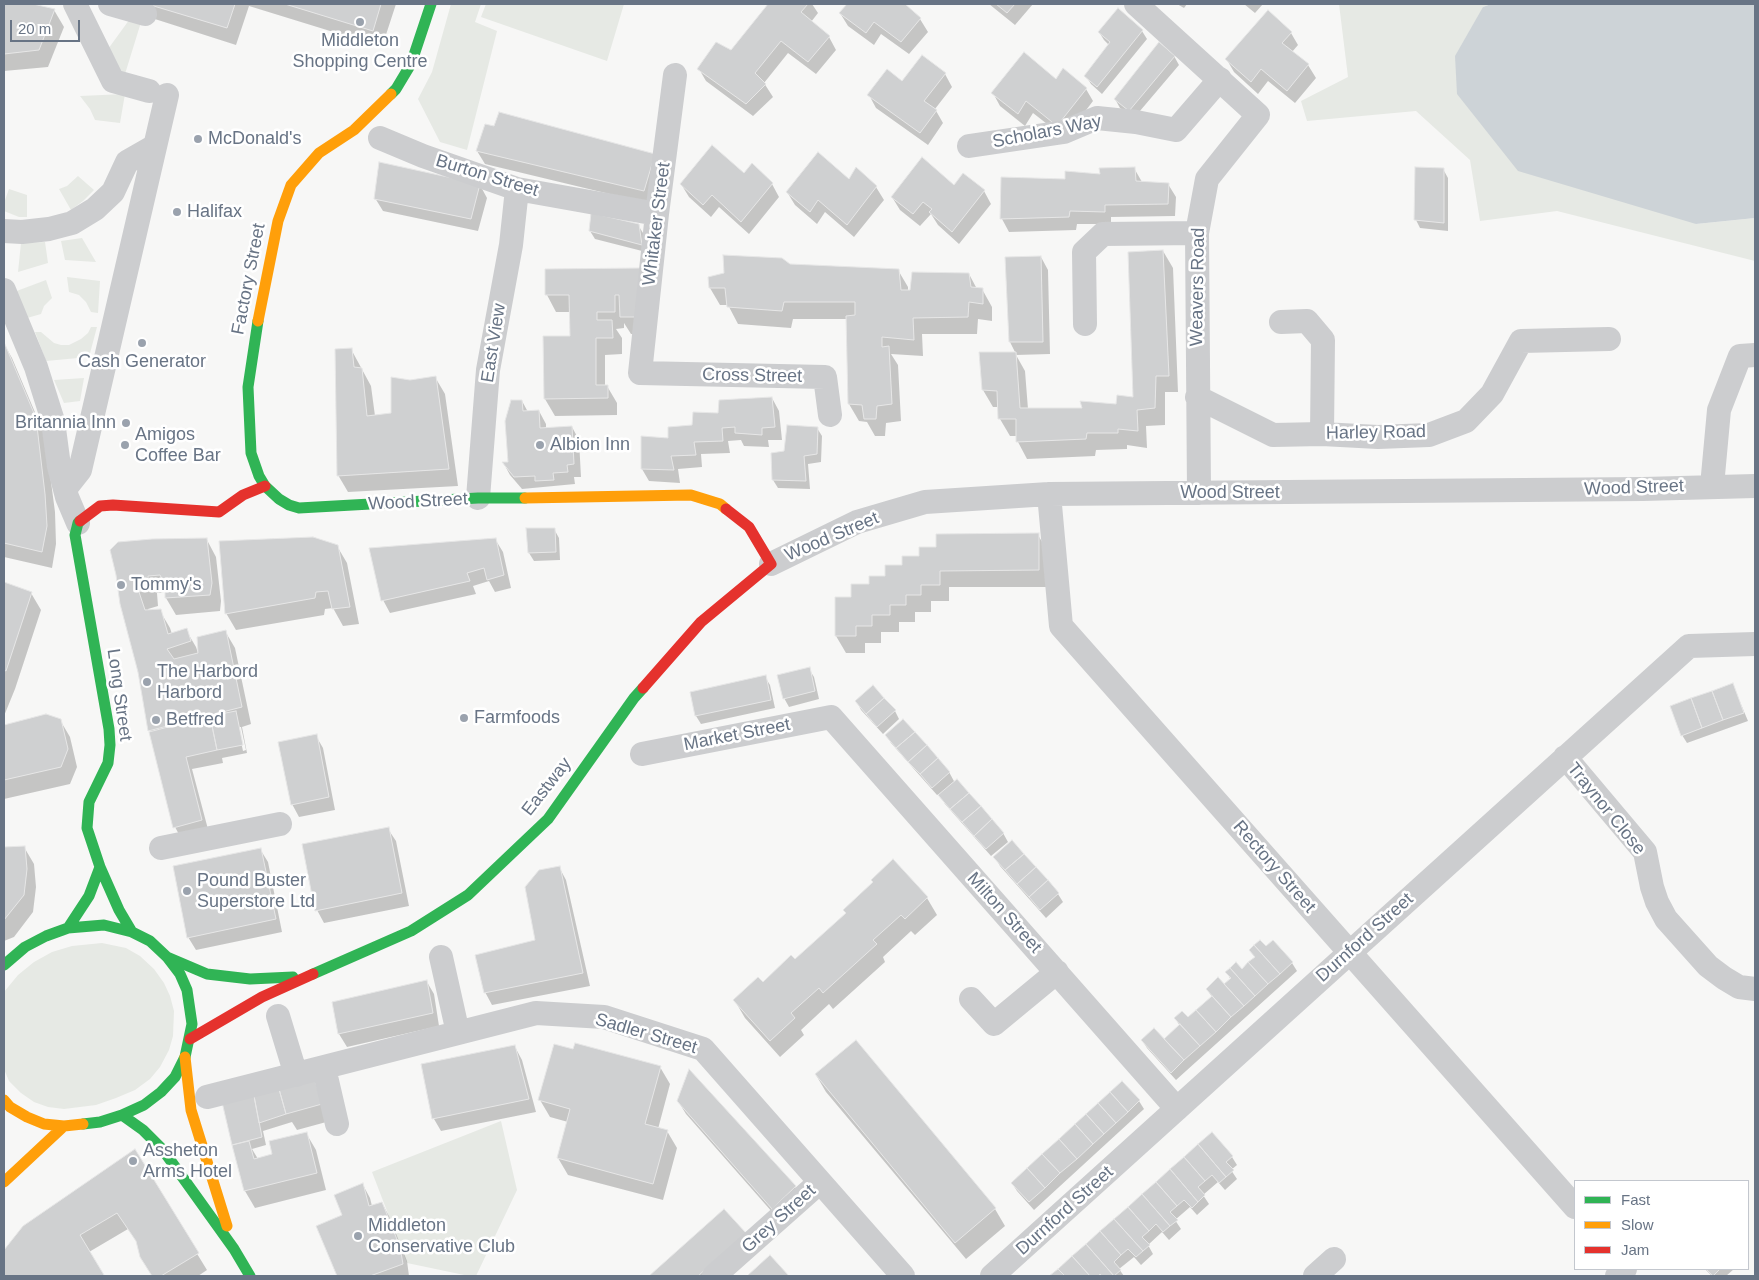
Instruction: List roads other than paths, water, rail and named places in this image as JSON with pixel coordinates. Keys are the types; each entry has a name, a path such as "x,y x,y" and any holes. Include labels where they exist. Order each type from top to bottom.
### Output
{"street":[{"path":"65,489 80,470 155,146 158,93 113,81 75,4"},
{"path":"110,4 145,14"},
{"name":"Factory Street","path":"265,486 256,470 251,453 248,387 260,308 278,221 291,185 319,153 354,130 396,89 411,64 431,4"},
{"name":"Weavers Road","path":"1136,4 1258,114 1207,178 1197,233 1199,493"},
{"name":"Whitaker Street","path":"640,373 657,214 675,75"},
{"name":"Scholars Way","path":"969,146 1064,132 1097,118 1136,122 1176,130 1220,79"},
{"name":"Burton Street","path":"380,138 423,156 517,189 657,214"},
{"path":"4,231 22,232 49,229 72,223 95,209 113,192 127,162 155,146"},
{"name":"East View","path":"478,498 488,370 511,245 517,189"},
{"path":"1085,324 1084,252 1103,234 1197,233"},
{"path":"5,297 36,367 50,412 59,466 67,497 78,523 100,506 113,505 219,512 243,495 265,486"},
{"path":"1281,322 1307,321 1323,340 1322,434"},
{"name":"Harley Road","path":"1197,396 1273,435 1322,434 1378,437 1429,435 1466,421 1492,394 1521,341 1609,339"},
{"path":"1712,486 1719,410 1740,356 1755,355"},
{"name":"Cross Street","path":"640,373 825,377 830,416"},
{"name":"Wood Street","path":"265,486 288,505 299,508 478,498 612,498 691,495 720,504 749,527 771,564 857,522 925,502 1049,494 1644,489 1755,486"},
{"name":"Rectory Street","path":"1049,494 1061,626 1574,1206"},
{"name":"Long Street","path":"78,523 75,535 109,729 110,746 108,763 89,802 88,828 100,867 132,932"},
{"name":"Eastway","path":"190,1039 244,1007 307,976 411,931 468,895 548,819 634,698 701,622 771,564"},
{"name":"Durnford Street","path":"992,1276 1689,646 1755,644"},
{"name":"Market Street","path":"642,754 831,717"},
{"name":"Milton Street","path":"831,717 1177,1109"},
{"name":"Traynor Close","path":"1565,758 1645,852 1654,894 1666,919 1708,966 1739,987 1755,989"},
{"path":"161,848 280,824"},
{"path":"68,928 88,896 100,867"},
{"path":"4,963 25,947 46,936 68,928 104,925 132,932 150,941 167,957 180,974 187,990 191,1009 190,1039 185,1057 175,1077 162,1092 144,1106 100,1122 64,1126 44,1124 27,1117 4,1100"},
{"name":"Eastway","path":"167,957 207,974 250,979 307,976"},
{"path":"441,957 458,1033"},
{"path":"971,999 994,1024 1057,972"},
{"name":"Sadler Street","path":"207,1097 536,1013 604,1017 703,1049 903,1276"},
{"path":"278,1016 296,1075"},
{"path":"185,1057 191,1110 234,1249"},
{"path":"324,1068 337,1124"},
{"path":"122,1114 143,1130 163,1150 234,1249 250,1276"},
{"path":"4,1182 64,1126"},
{"name":"Grey Street","path":"714,1276 820,1182"},
{"path":"1315,1276 1334,1259"}],"place":[{"name":"Middleton Shopping Centre","path":"360,22"},
{"name":"McDonald's","path":"198,139"},
{"name":"Halifax","path":"177,212"},
{"name":"Cash Generator","path":"142,343"},
{"name":"Britannia Inn","path":"126,423"},
{"name":"Amigos Coffee Bar","path":"125,445"},
{"name":"Albion Inn","path":"540,445"},
{"name":"Tommy's","path":"121,585"},
{"name":"The Harbord Harbord","path":"147,682"},
{"name":"Farmfoods","path":"464,718"},
{"name":"Betfred","path":"156,720"},
{"name":"Pound Buster Superstore Ltd","path":"187,891"},
{"name":"Assheton Arms Hotel","path":"133,1161"},
{"name":"Middleton Conservative Club","path":"358,1236"}]}
